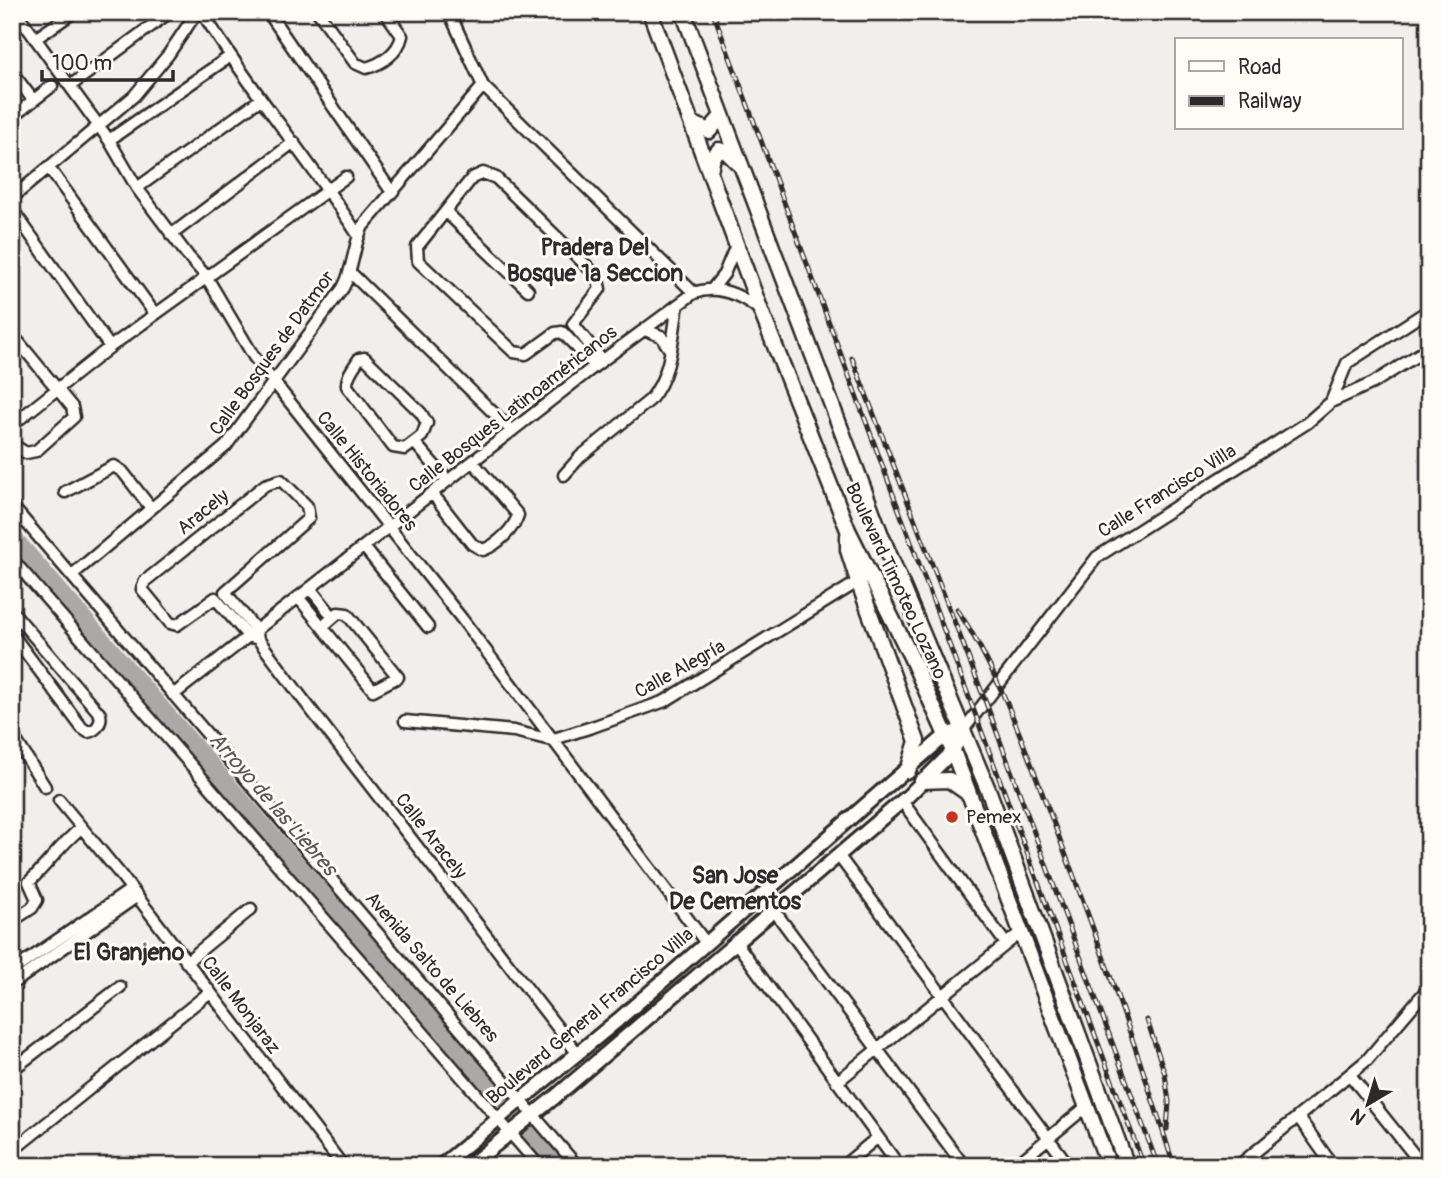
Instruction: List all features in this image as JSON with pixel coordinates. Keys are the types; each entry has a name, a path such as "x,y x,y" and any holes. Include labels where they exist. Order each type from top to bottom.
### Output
{"main road":[{"name":"Boulevard Timoteo Lozano","path":"650,12 864,578 953,751 1109,1166"},
{"name":"Boulevard Timoteo Lozano","path":"683,12 881,536 964,729 1127,1166"},
{"path":"692,122 709,131 722,116"},
{"path":"710,171 713,156 719,150 727,152 739,164"},
{"path":"864,578 917,741 908,771"},
{"name":"Boulevard General Francisco Villa","path":"441,1166 578,1054 908,771 946,735 964,729"},
{"name":"Boulevard General Francisco Villa","path":"469,1166 902,801 953,751 964,729"},
{"path":"922,781 949,780 970,795"}],"street":[{"name":"Calle Historiadores","path":"16,12 109,140 137,188 171,235 206,276 254,357 389,526 706,943"},
{"path":"35,39 74,12"},
{"path":"70,86 170,12"},
{"path":"12,198 100,128 153,75 200,12 229,57 329,190 358,235"},
{"path":"268,12 391,191"},
{"path":"318,12 349,57 360,67 366,68 389,57 400,44 402,36 385,12"},
{"path":"449,12 483,86 694,293"},
{"path":"109,140 229,57"},
{"path":"12,72 33,100"},
{"path":"12,117 52,86"},
{"name":"Calle Bosques de Datmor","path":"72,575 217,455 244,426 339,294 351,273 358,235 391,191 483,86"},
{"path":"137,188 261,99"},
{"path":"171,235 294,142"},
{"path":"49,168 155,314"},
{"path":"483,173 496,178 600,281 598,292 573,324 598,363 562,332 555,333 526,354 514,352 418,261 417,247 477,175 483,173"},
{"path":"12,425 110,347 346,177"},
{"path":"12,209 110,347"},
{"path":"446,212 528,290"},
{"path":"737,242 723,274 713,288 738,296 761,311"},
{"path":"351,273 512,431"},
{"name":"Calle Bosques Latinoaméricanos","path":"173,695 254,635 298,597 598,363 694,293 713,288"},
{"path":"564,475 580,457 650,401 665,377 678,305"},
{"path":"1331,402 1347,363 1429,310"},
{"path":"645,330 661,336 671,350"},
{"path":"12,334 72,407 74,416 71,422 31,453 20,451 12,444"},
{"path":"1331,402 1373,383 1429,348"},
{"path":"365,358 425,418 425,430 414,442 401,450 393,447 347,386 346,380 359,359 365,358"},
{"name":"Calle Francisco Villa","path":"964,729 1097,557 1307,423 1331,402"},
{"path":"414,442 448,481"},
{"path":"432,494 474,546 488,548 513,526 518,515 473,461"},
{"path":"65,492 114,466 123,472 150,508"},
{"name":"Aracely","path":"277,480 285,481 307,506 309,518 225,592 254,635 215,598 177,625 170,623 144,593 143,586 265,485 277,480"},
{"name":"Avenida Salto de Liebres","path":"12,506 578,1166"},
{"path":"364,547 428,627"},
{"path":"12,559 514,1130 539,1166"},
{"name":"Calle Alegría","path":"551,740 665,701 864,578"},
{"path":"310,589 333,617"},
{"path":"298,597 322,627 373,690 398,677 347,614 338,614 322,627"},
{"path":"12,611 100,714 100,723 96,729 88,732 82,728 12,634"},
{"name":"Calle Aracely","path":"254,635 578,1054"},
{"path":"405,721 514,731 551,740"},
{"path":"12,734 46,787"},
{"name":"Calle Monjaraz","path":"59,800 343,1166"},
{"path":"902,801 1006,944"},
{"path":"12,921 32,908 37,900 29,882 50,861 57,848 81,828"},
{"path":"838,855 1069,1166"},
{"path":"12,971 133,893"},
{"path":"12,984 133,893"},
{"path":"186,962 251,909"},
{"path":"773,909 964,1166"},
{"path":"836,1082 1021,932"},
{"path":"735,941 899,1166"},
{"path":"12,1070 120,987"},
{"path":"1238,1166 1350,1075 1380,1047 1429,987"},
{"path":"12,1151 210,992"},
{"path":"1350,1075 1423,1166"},
{"path":"1015,1166 1086,1107"},
{"path":"1298,1118 1333,1166"},
{"path":"843,1166 878,1137"}],"waterway":[{"name":"Arroyo de las Liebres","path":"12,535 503,1101"},
{"name":"Arroyo de las Liebres","path":"529,1131 559,1166"}],"railway":[{"path":"713,12 1144,1166"},
{"path":"852,358 986,703 1158,1166"},
{"path":"957,609 986,658 1020,736 1084,903 1174,1166"},
{"path":"1147,1020 1165,1074 1169,1102 1167,1129"}],"place":[{"name":"Pemex","path":"952,817"}],"district":[{"name":"Pradera Del Bosque 1a Seccion","path":"595,260"},
{"name":"San Jose De Cementos","path":"735,888"},
{"name":"El Granjeno","path":"129,952"}]}
